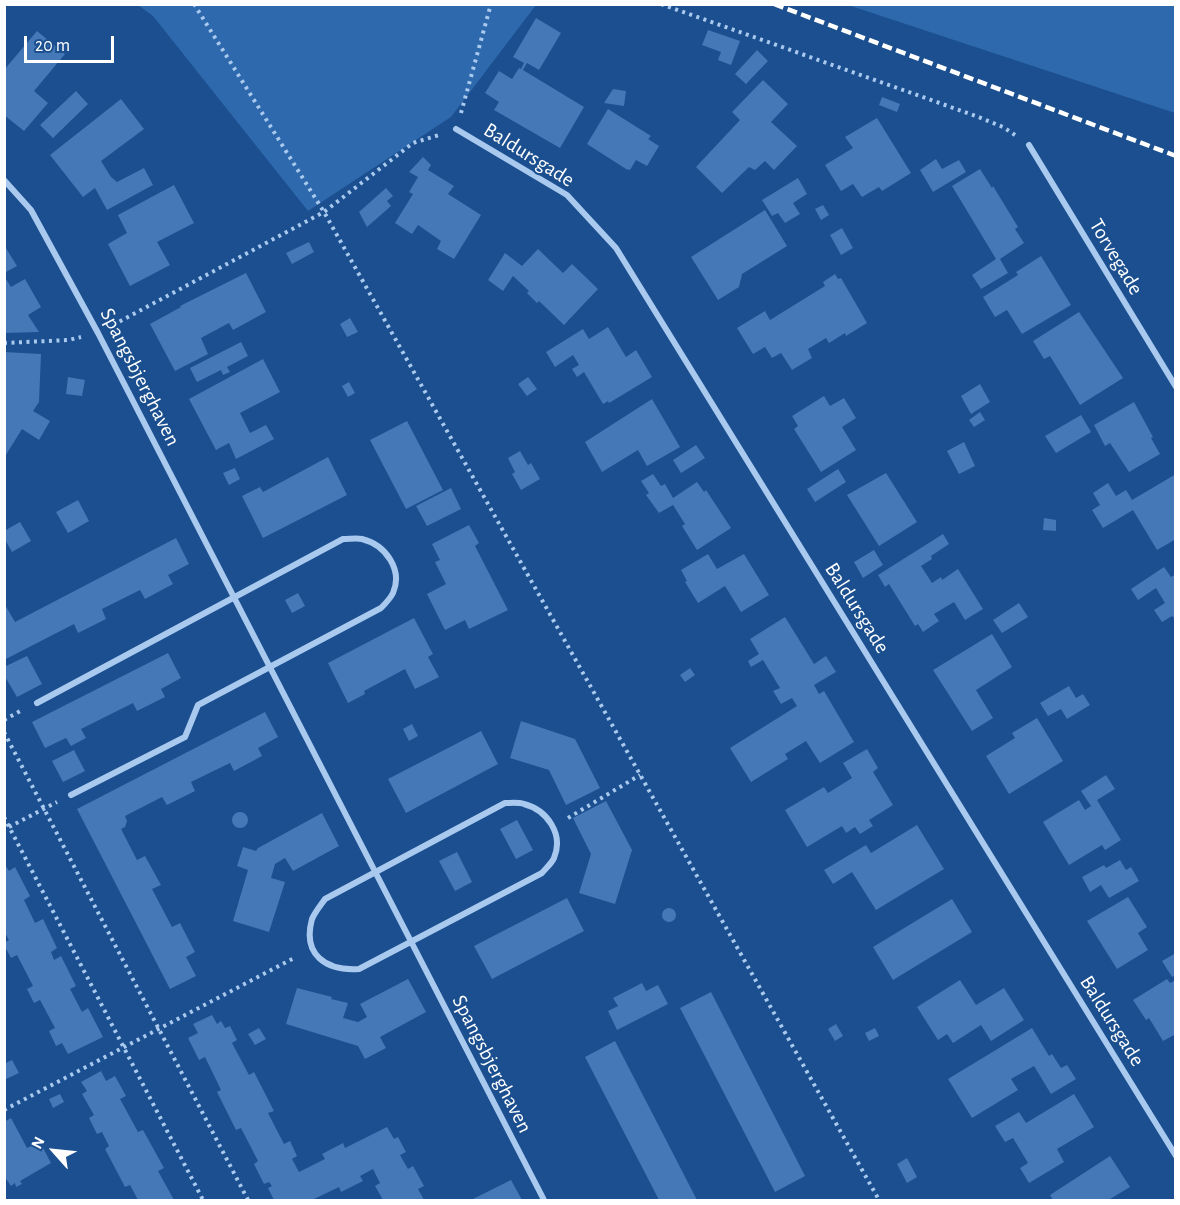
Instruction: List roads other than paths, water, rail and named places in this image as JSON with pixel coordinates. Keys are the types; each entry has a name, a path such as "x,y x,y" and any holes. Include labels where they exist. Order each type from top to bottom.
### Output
{"street":[{"name":"Baldursgade","path":"456,129 567,195 616,248 1176,1156"},
{"name":"Torvegade","path":"1029,145 1176,387"},
{"name":"Spangsbjerghaven","path":"4,180 31,210 99,333 544,1200"},
{"path":"37,703 344,539 361,539 377,545 393,562 397,577 393,594 381,608 198,705 185,737 71,795"},
{"path":"522,803 538,809 555,826 557,842 554,858 542,873 359,969 342,970 324,963 311,950 310,933 313,917 325,899 375,872 505,804 522,803"}],"railway":[{"path":"774,4 1176,156"}]}
